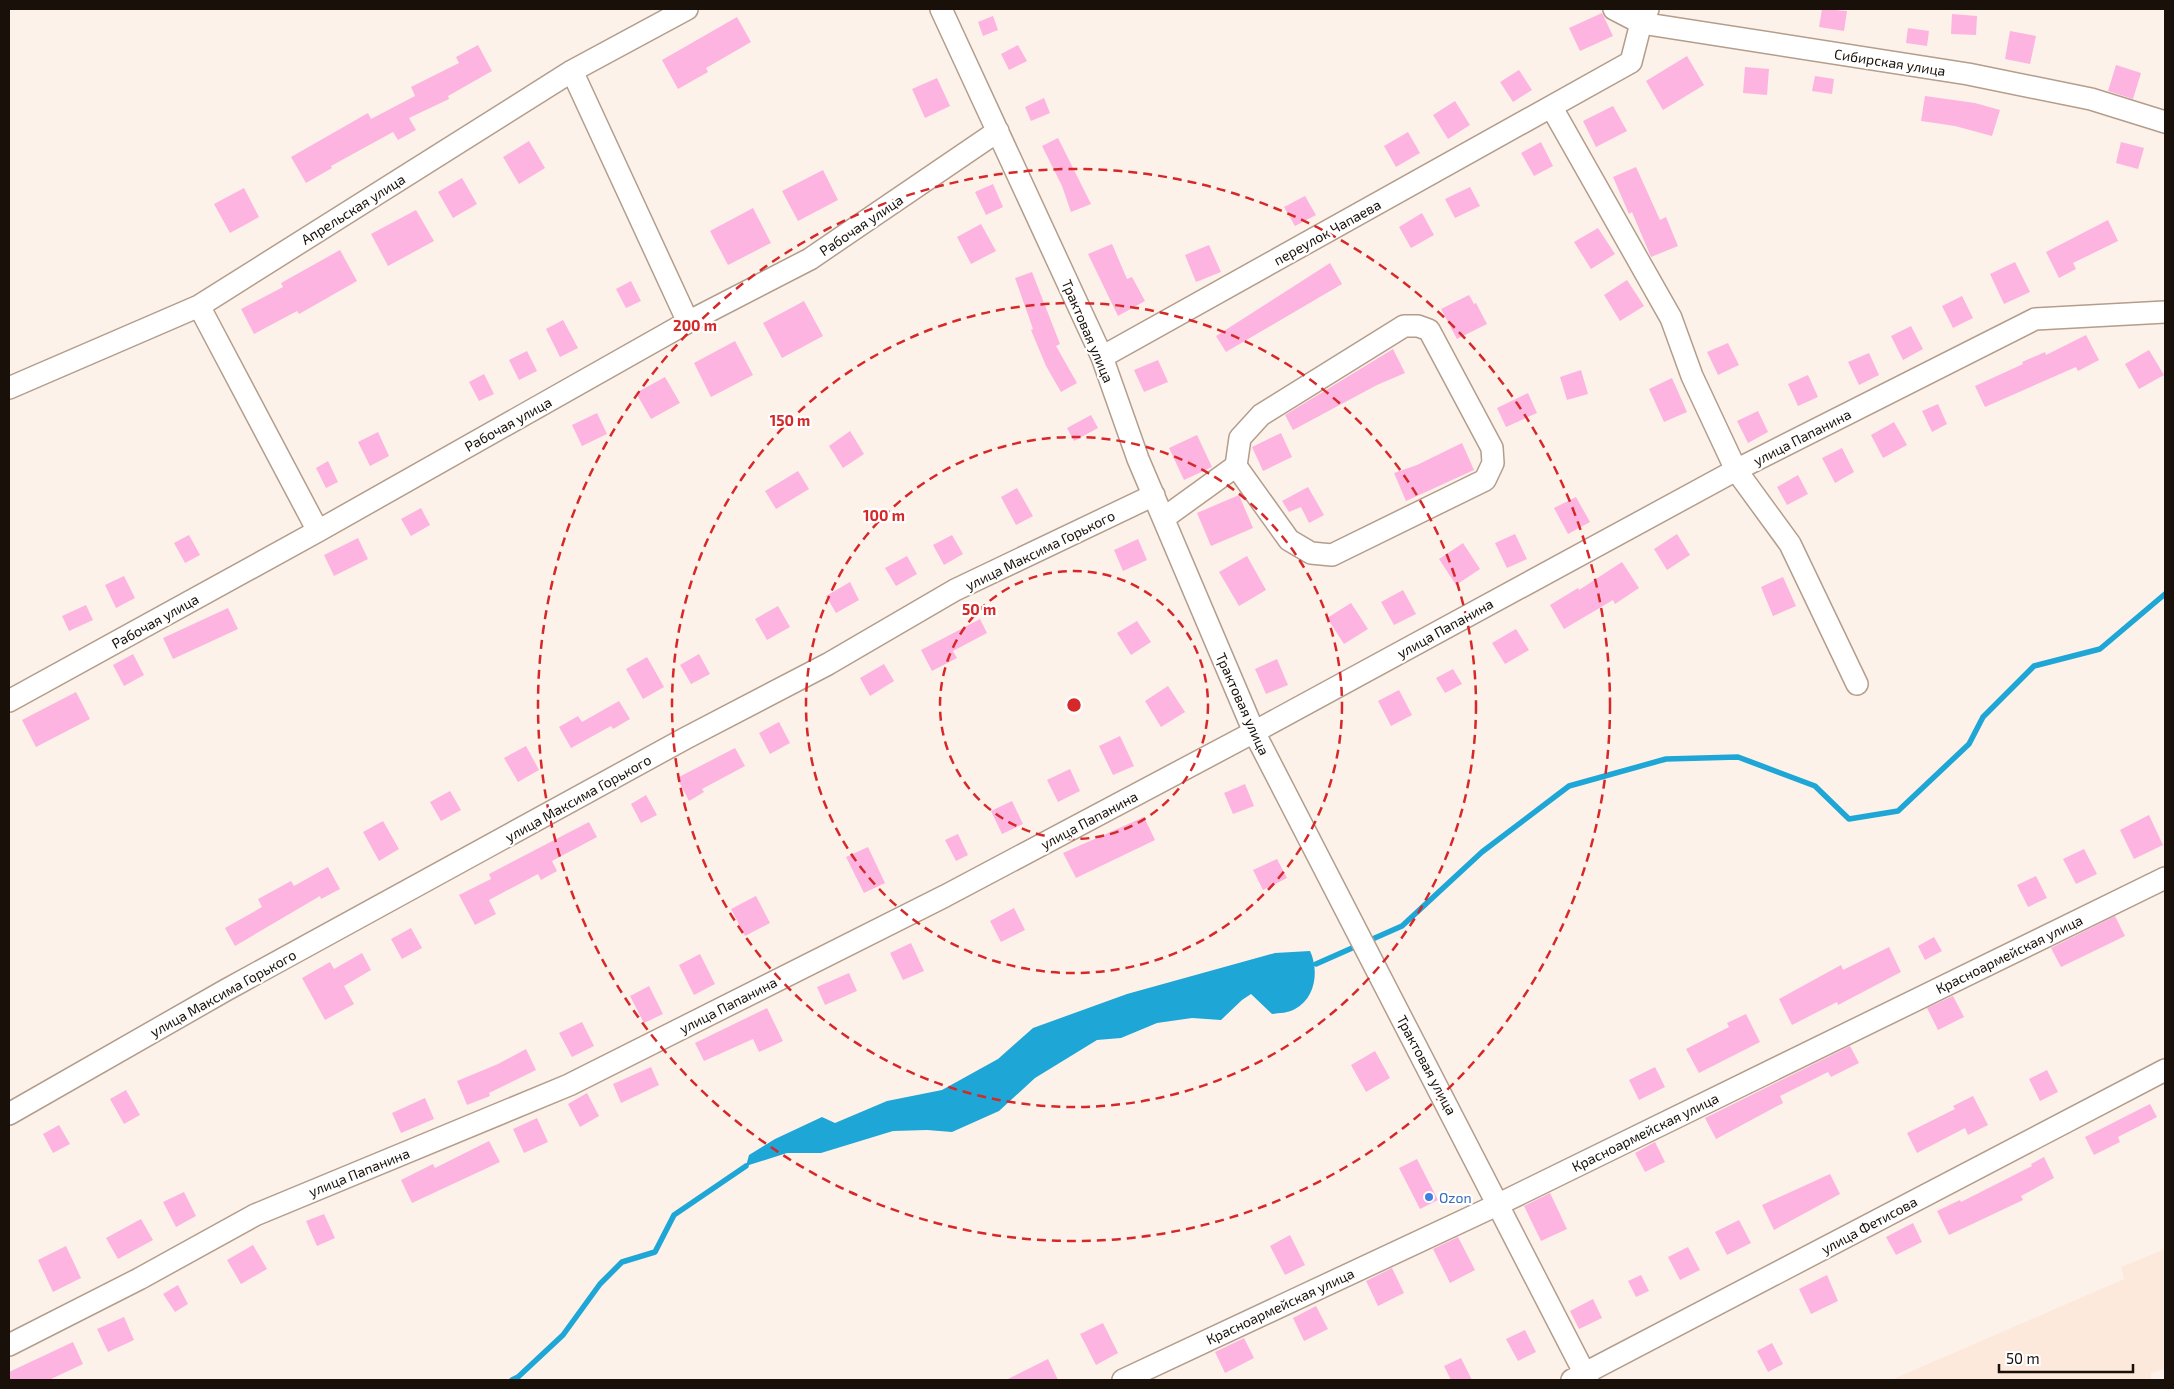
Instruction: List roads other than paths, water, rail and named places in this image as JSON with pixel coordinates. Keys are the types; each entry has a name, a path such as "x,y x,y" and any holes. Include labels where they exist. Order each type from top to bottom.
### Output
{"street":[{"name":"Апрельская улица","path":"9,388 199,306 572,70 687,9"},
{"name":"Трактовая улица","path":"941,9 1102,357 1138,459 1254,732 1499,1204 1582,1378"},
{"name":"Сибирская улица","path":"1614,9 1968,74 2091,99 2165,122"},
{"name":"переулок Чапаева","path":"1102,357 1552,108 1631,62 1645,16"},
{"path":"572,70 688,322"},
{"path":"1552,108 1671,318 1692,376 1736,470 1790,544 1857,684"},
{"name":"Рабочая улица","path":"9,701 318,531 688,322 810,259 998,131"},
{"path":"199,306 318,531"},
{"name":"улица Папанина","path":"9,1345 138,1279 255,1215 569,1085 945,896 1254,732 1736,470 2035,319 2165,312"},
{"path":"1164,518 1236,466 1240,438 1262,415 1404,326 1418,326 1428,330 1492,448 1493,463 1485,480 1332,555 1311,554 1289,540 1236,466"},
{"name":"улица Максима Горького","path":"9,1114 226,990 686,738 828,664 955,590 1154,495"},
{"name":"Красноармейская улица","path":"1123,1380 1499,1204 2165,878"},
{"name":"улица Фетисова","path":"1582,1378 2165,1070"}],"water":[{"path":"1310,951 1313,958 1314,983 1307,998 1293,1010 1272,1014 1251,994 1221,1020 1192,1018 1157,1023 1121,1038 1097,1040 1035,1078 999,1111 952,1132 927,1130 893,1131 821,1153 787,1153 746,1166 749,1155 775,1139 822,1117 835,1123 887,1101 942,1090 998,1059 1033,1028 1127,994 1275,953"}],"waterway":[{"path":"1316,964 1402,926 1482,852 1569,786 1666,759 1738,757 1815,786 1849,819 1898,811 1969,744 1983,717 2034,666 2100,649 2165,594"},
{"path":"512,1380 518,1377 563,1335 600,1284 622,1262 655,1252 674,1215 746,1166"}],"place":[{"name":"Ozon","path":"1429,1197"}]}
